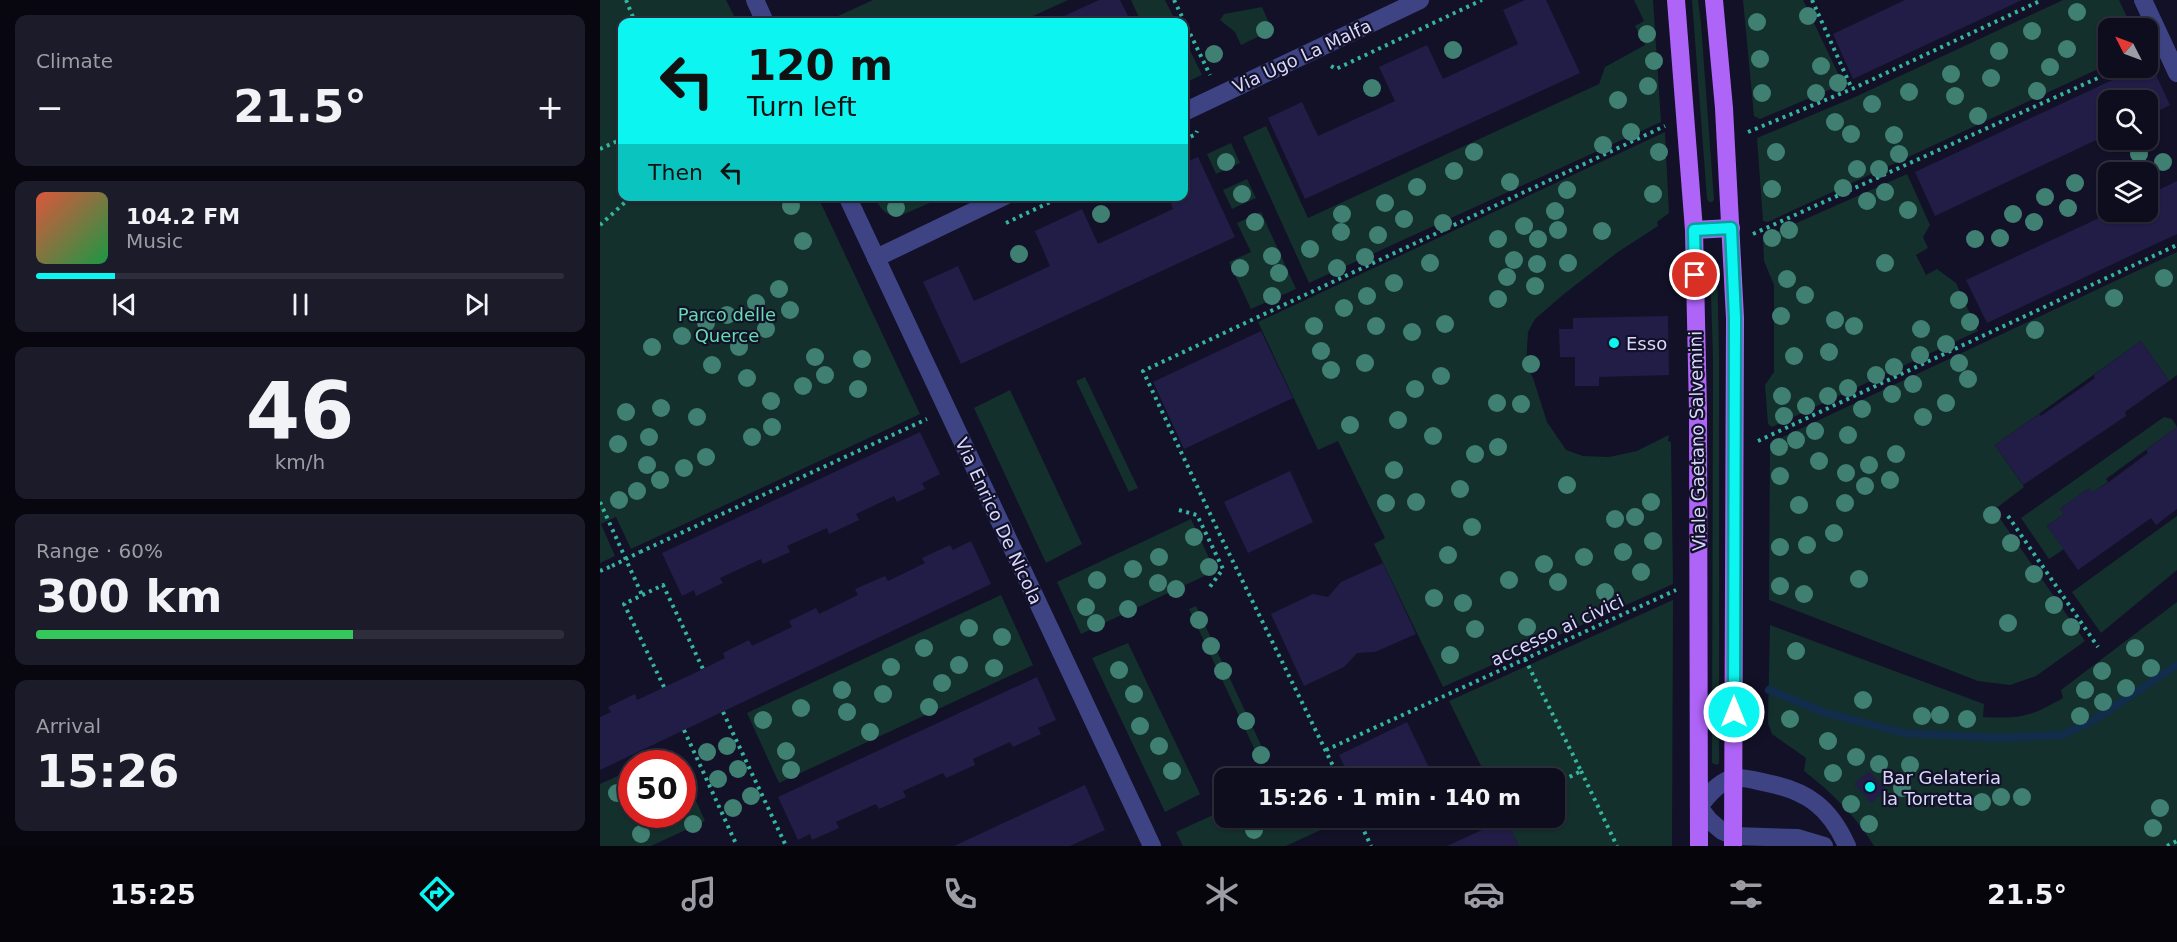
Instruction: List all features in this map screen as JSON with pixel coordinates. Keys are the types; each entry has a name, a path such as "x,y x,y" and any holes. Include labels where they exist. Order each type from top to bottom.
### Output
{"main road":[{"name":"Viale Gaetano Salvemini","path":"1676,0 1694,230 1698,410 1699,846"},
{"name":"Viale Gaetano Salvemini","path":"1714,0 1724,108 1735,318 1734,841"},
{"path":"1694,230 1731,228"}],"street":[{"path":"755,0 763,18"},
{"name":"Via Ugo La Malfa","path":"1188,110 1420,0"},
{"path":"2143,0 2177,73"},
{"name":"Via Enrico De Nicola","path":"849,201 1152,846"},
{"path":"876,258 995,201"},
{"path":"1824,846 1797,838 1734,841 1709,820 1699,807 1708,795 1722,783 1734,778 1777,785 1811,798 1829,815 1848,846"}],"path":[{"path":"626,0 633,18"},
{"path":"1174,0 1183,18"},
{"path":"1812,0 1852,88"},
{"path":"1747,132 1852,88 2042,0"},
{"path":"1188,30 1219,95"},
{"path":"1753,234 2098,78"},
{"path":"1334,768 1220,535 1143,371 1668,124"},
{"path":"600,149 618,140"},
{"path":"600,225 626,201"},
{"path":"1758,441 2177,245"},
{"path":"600,571 928,418"},
{"path":"600,502 642,595"},
{"path":"1179,510 1197,515 1223,569 1209,588"},
{"path":"2008,516 2098,646"},
{"path":"1209,540 1220,535"},
{"path":"664,687 624,604 663,585 703,669"},
{"name":"accesso ai civici","path":"1326,750 1680,588"},
{"path":"1525,659 1617,846"},
{"path":"723,712 786,846"},
{"path":"684,730 737,846"},
{"path":"1565,779 1581,771"},
{"path":"1363,828 1371,846"},
{"path":"2167,846 2177,841"}],"green space":[{"name":"Parco delle Querce","path":"600,0 726,0 735,18 618,18 618,201 820,201 920,414 631,549 616,517 601,524 615,556 600,563"},
{"path":"873,0 1068,0 1029,18 834,18"},
{"path":"1131,0 1165,0 1174,18 1139,18"},
{"path":"1634,0 1653,0 1661,122 1309,283 1243,137 1266,126 1308,218 1599,84 1605,67 1645,45 1635,26 1644,21"},
{"path":"1692,0 1698,0 1701,24 1714,200 1712,202 1707,199"},
{"path":"1743,0 1803,0 1843,84 1760,119 1754,116"},
{"path":"2063,0 2119,0 2127,18 2098,18 2098,69 1768,222 1763,221 1757,138 1855,97"},
{"path":"1262,7 1272,30 1241,45 1235,32 1220,20 1224,14"},
{"path":"1188,46 1202,75 1188,81"},
{"path":"1665,132 1669,213 1657,222 1658,226 1618,252 1535,319 1528,332 1526,365 1533,378 1547,422 1566,450 1583,456 1609,457 1637,451 1669,435 1668,441 1671,442 1673,584 1443,687 1374,544 1385,538 1338,441 1318,450 1258,322"},
{"path":"1231,143 1240,163 1216,174 1207,154"},
{"path":"1907,174 1930,225 1923,237 1928,248 1916,255 1926,275 1937,269 1956,283 1978,331 1772,427 1768,424 1765,385 1774,372 1774,285 1764,261 1763,238"},
{"path":"1247,179 1256,198 1232,209 1223,190"},
{"path":"876,201 935,201 899,216 890,215"},
{"path":"1261,212 1296,289 1251,309 1229,262 1251,252 1237,223"},
{"path":"2177,252 2177,375 2169,381 2141,341 1995,445 2024,487 1994,510 2085,641 2036,676 2010,685 1978,681 1769,600 1770,443"},
{"path":"1710,261 1717,262 1719,357 1719,763 1717,765 1712,763 1713,359"},
{"path":"1085,377 1138,488 1129,492 1076,381"},
{"path":"1010,390 1082,544 1046,563 974,408"},
{"path":"2164,417 2172,419 2177,427 2106,479 2108,482 2092,493 2089,488 2060,509 2064,514 2047,526 2064,549 2049,559 2021,518"},
{"path":"2177,516 2177,570 2101,633 2072,592"},
{"path":"1191,519 1215,571 1081,634 1057,582"},
{"path":"1001,595 1033,665 779,783 747,713"},
{"path":"1673,600 1672,846 1519,846 1510,828 1565,828 1565,768 1482,768 1449,701"},
{"path":"2177,602 2177,846 1874,846 1842,805 1804,771 1806,758 1772,734 1768,723 1770,625 1984,704 1983,717 2007,718 2033,713 2063,698 2061,690"},
{"path":"1196,606 1267,758 1260,761 1189,609"},
{"path":"1128,643 1200,794 1165,812 1092,658"},
{"path":"618,776 618,828 690,828 651,846 600,846 600,784"},
{"path":"696,801 705,821 696,825"},
{"path":"1214,815 1214,828 1325,828 1286,846 1183,846 1176,832"}],"building":[{"path":"1099,0 1120,0 1129,18 1060,18"},
{"path":"1525,0 1546,0 1580,73 1305,199 1268,118 1302,102 1318,136 1395,101 1379,67 1427,45 1443,79 1518,44 1503,10"},
{"path":"1905,0 2022,0 1853,79 1833,34"},
{"path":"2117,78 2157,78 2170,105 2158,111 2158,90 2098,90 2098,139 1935,216 1915,172"},
{"path":"1198,157 1235,237 961,364 923,282 958,266 974,301 1050,266 1035,231 1082,209 1098,244 1173,209 1170,201 1188,201 1188,161"},
{"path":"2177,181 2177,234 1987,323 1966,280 2098,219 2098,222 2158,222 2158,190"},
{"name":"Esso","path":"1668,316 1669,375 1599,377 1599,386 1575,386 1575,357 1560,357 1559,329 1573,329 1573,318"},
{"path":"1261,331 1293,398 1184,449 1153,382"},
{"path":"2141,341 2169,381 2125,412 2126,416 2023,485 1995,445 2095,378 2094,375"},
{"path":"2177,427 2177,509 2156,525 2151,518 2078,570 2047,526 2064,514 2060,509 2089,488 2092,493 2109,482 2148,453 2146,450"},
{"path":"920,432 940,474 922,483 925,489 897,502 894,496 856,514 859,520 829,534 827,528 787,546 790,552 763,564 761,559 720,578 723,583 696,596 694,590 682,596 662,553"},
{"path":"1290,471 1313,522 1248,553 1224,502"},
{"path":"971,541 991,584 642,750 618,750 618,761 600,770 600,717 611,712 608,707 635,694 637,700 701,670 725,658 723,653 749,640 752,646 792,627 789,621 816,608 819,614 858,595 855,589 885,576 888,581 925,563 922,558 950,545 953,550"},
{"path":"1383,563 1416,634 1375,652 1357,653 1344,667 1304,686 1271,614 1313,594 1328,597 1341,582"},
{"path":"1037,677 1056,720 1038,728 1041,734 1013,747 1010,742 973,759 975,765 946,778 943,773 903,791 906,797 879,809 876,804 836,822 839,828 812,840 810,834 798,840 778,797"},
{"path":"1407,722 1429,768 1345,768 1339,755"},
{"name":"Bar Gelateria la Torretta","path":"1869,771 1886,790 1871,803 1854,784"},
{"path":"1085,785 1105,830 1070,846 954,846"},
{"path":"1486,828 1510,828 1519,846 1447,846"}],"waterway":[{"path":"1769,690 1823,712 1904,733 2000,738 2062,735 2094,720 2177,665"}],"place":[{"name":"Esso","path":"1614,343"},
{"name":"Bar Gelateria la Torretta","path":"1870,787"}],"route":[{"path":"1695,275 1694,230 1731,228 1735,318 1734,712"}]}
